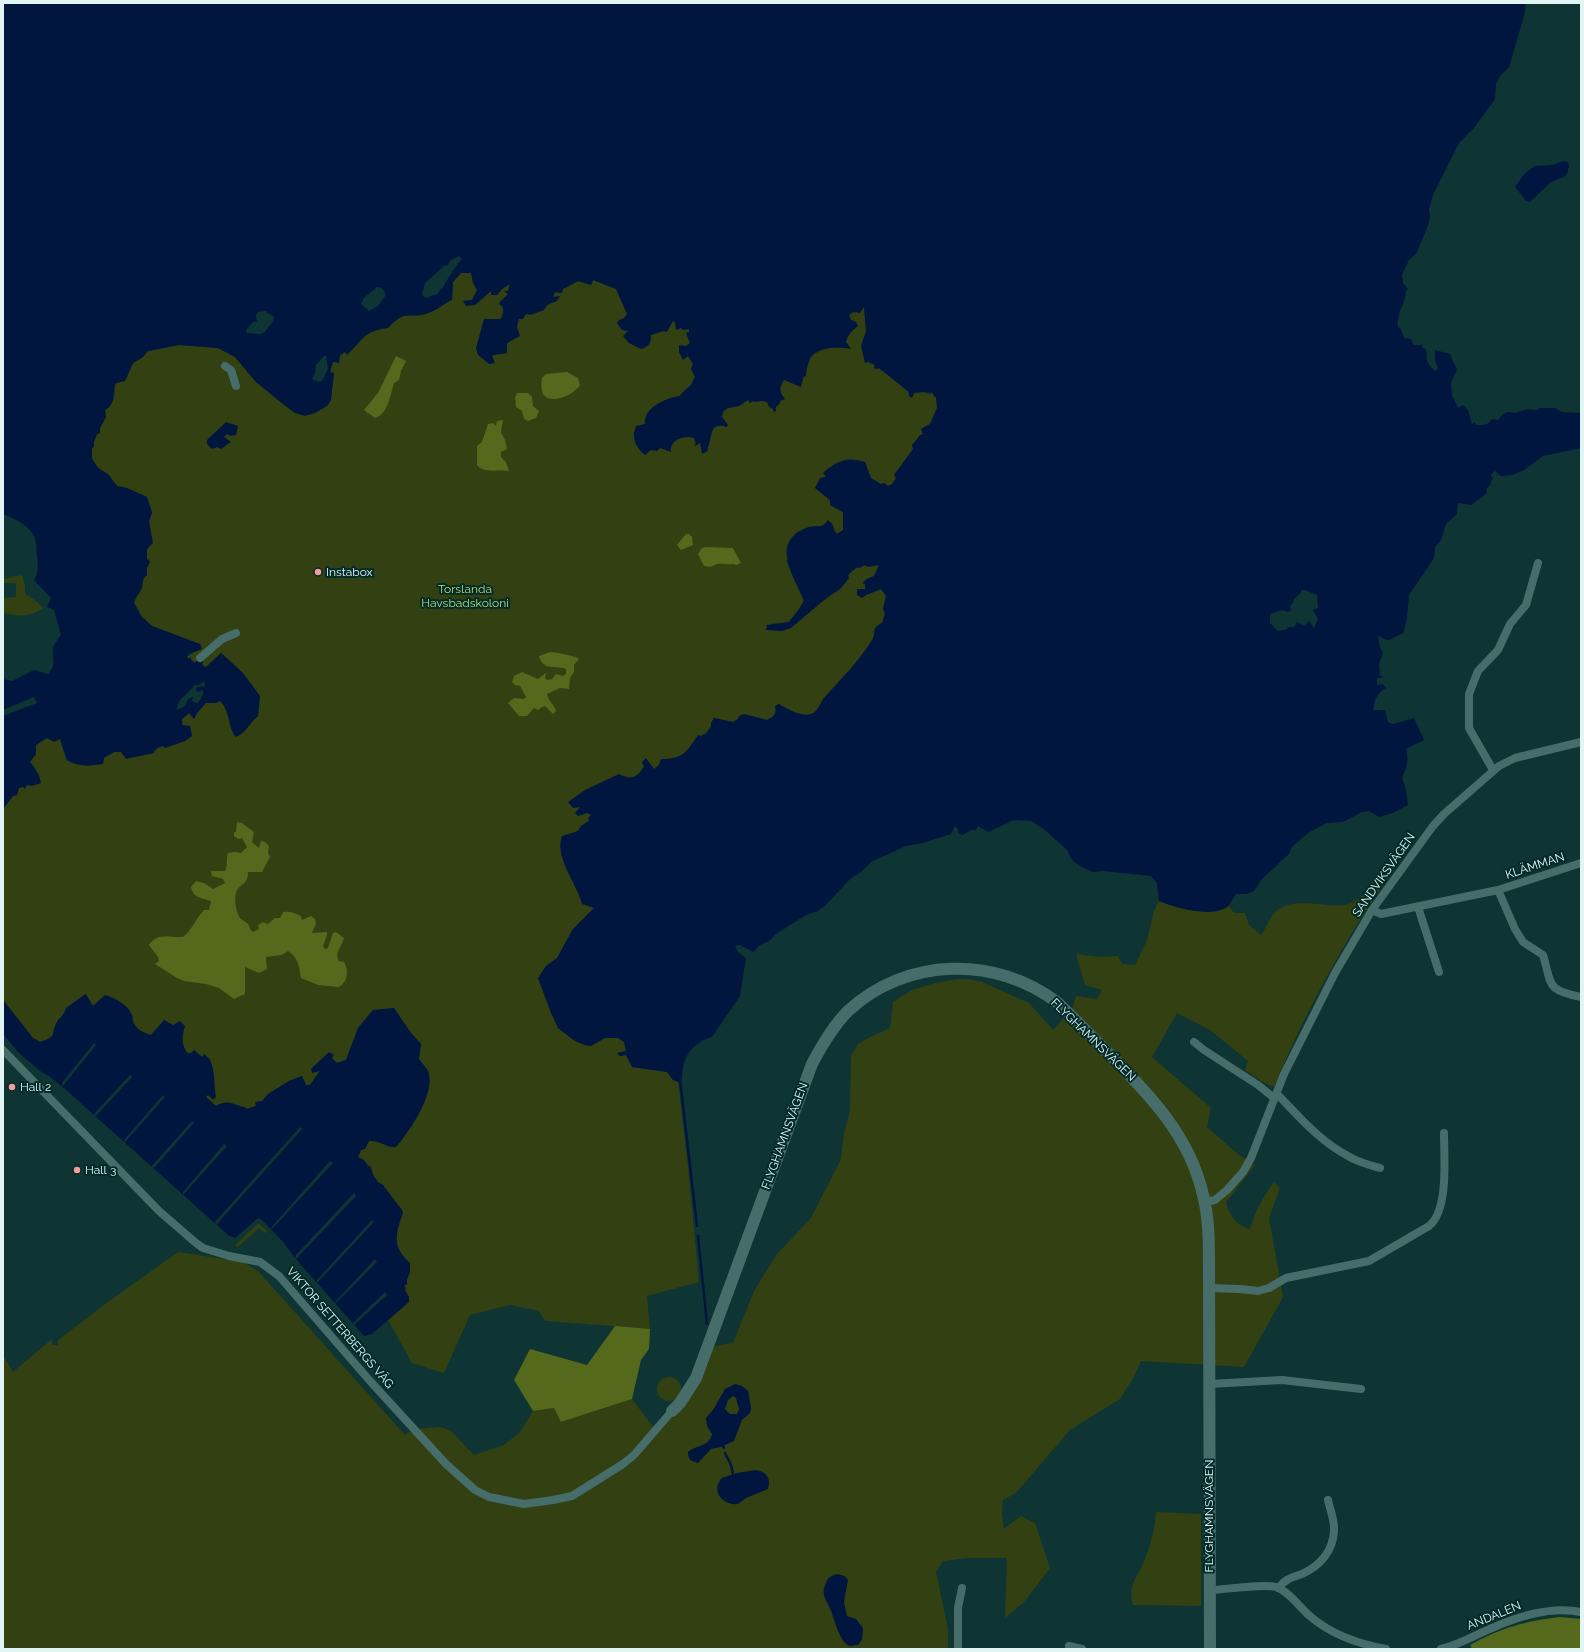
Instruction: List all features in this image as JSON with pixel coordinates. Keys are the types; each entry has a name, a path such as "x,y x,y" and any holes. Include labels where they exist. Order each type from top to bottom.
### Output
{"street":[{"path":"225,366 232,370 236,386"},
{"path":"1493,770 1469,728 1469,694 1478,670 1498,650 1510,624 1526,604 1538,563"},
{"path":"200,658 222,639 236,633"},
{"name":"SANDVIKSVÄGEN","path":"1205,1202 1215,1200 1243,1172 1251,1158 1284,1074 1315,1012 1372,910 1433,826 1493,770 1516,758 1581,742"},
{"name":"KLÄMMAN","path":"1372,910 1381,914 1418,907 1498,890 1580,866"},
{"name":"KLÄMMAN","path":"1498,890 1515,929 1523,942 1543,954 1547,976 1553,986 1561,992 1581,997"},
{"path":"1418,907 1439,972"},
{"name":"FLYGHAMNSVÄGEN","path":"672,1412 689,1389 703,1362 790,1121 816,1056 830,1033 847,1012 872,994 897,980 936,970 970,968 1006,976 1031,986 1050,997 1082,1026 1164,1113 1178,1134 1191,1159 1205,1202 1209,1247 1210,1649"},
{"path":"1194,1042 1275,1096 1280,1097 1319,1135 1341,1152 1357,1161 1380,1168"},
{"name":"VIKTOR SETTERBERGS VÄG","path":"3,1050 159,1211 203,1248 229,1256 260,1262 279,1276 446,1464 475,1490 489,1496 524,1504 572,1496 623,1464 634,1455 672,1412"},
{"path":"1209,1288 1240,1288 1258,1291 1269,1288 1286,1278 1369,1261 1429,1226 1437,1218 1442,1192 1444,1133"},
{"path":"1209,1384 1282,1380 1361,1389"},
{"path":"1279,1588 1286,1580 1311,1570 1320,1563 1327,1554 1334,1532 1328,1500"},
{"path":"1209,1590 1269,1586 1279,1588 1324,1627 1367,1646 1386,1649"},
{"path":"958,1649 958,1608 962,1588"},
{"name":"ANDALEN","path":"1441,1649 1461,1646 1515,1618 1535,1613 1581,1612"},
{"path":"1069,1646 1082,1649"}],"green space":[{"name":"Torslanda Havsbadskoloni","path":"461,273 471,273 472,275 477,290 472,300 468,302 475,305 491,291 497,295 502,289 511,283 508,291 505,291 508,294 500,301 499,304 503,307 503,313 500,319 490,319 476,348 494,360 492,356 495,354 505,354 519,319 526,314 532,314 540,311 559,296 553,297 555,292 560,293 563,289 578,281 591,285 593,280 616,289 627,314 624,318 628,331 627,339 629,343 634,345 651,341 651,335 663,331 673,321 681,328 689,328 689,332 686,333 690,343 686,346 683,359 688,356 693,364 691,369 695,377 691,385 680,396 663,401 652,408 645,418 645,424 633,433 636,443 651,450 660,448 671,451 671,447 675,441 686,437 694,438 695,446 700,443 707,447 714,428 722,425 726,427 728,425 722,417 722,414 728,408 739,406 748,400 766,401 768,402 769,407 776,407 779,402 781,392 780,386 784,380 803,381 810,359 814,354 830,347 851,348 846,342 850,333 858,325 851,320 849,315 864,307 866,331 862,343 868,362 875,365 874,367 895,380 910,394 912,398 914,393 934,393 937,408 930,424 921,429 923,434 912,445 913,449 894,475 896,478 892,484 888,486 881,484 871,478 865,462 855,459 846,459 825,477 815,488 830,500 830,505 843,512 843,530 837,534 828,520 820,526 810,527 786,561 804,600 789,622 770,624 782,631 840,589 849,579 848,575 858,567 879,565 874,576 867,579 863,583 865,584 865,597 866,595 881,589 886,596 883,608 885,614 882,623 877,626 874,638 870,645 865,653 824,698 819,708 815,712 807,715 794,712 779,704 774,716 767,720 744,714 733,722 714,718 710,728 694,741 688,750 681,756 671,759 661,759 659,765 654,769 646,759 640,772 634,777 619,774 580,807 578,816 587,813 591,815 590,821 585,823 578,831 562,837 561,855 580,894 582,904 594,908 573,929 557,958 546,966 538,978 558,1028 575,1041 591,1046 605,1038 618,1038 624,1042 626,1051 618,1054 620,1056 626,1055 632,1067 667,1072 673,1080 678,1082 699,1282 647,1296 650,1329 545,1321 539,1311 510,1305 470,1315 444,1373 412,1363 388,1320 409,1301 409,1297 404,1289 404,1286 410,1272 407,1261 403,1259 397,1246 396,1235 398,1227 392,1197 383,1185 378,1182 366,1162 358,1157 361,1150 365,1149 369,1141 376,1140 400,1143 429,1074 418,1059 421,1044 411,1033 394,1008 373,1010 358,1028 346,1060 337,1063 332,1058 325,1056 311,1069 320,1070 310,1085 306,1085 302,1076 289,1081 268,1094 262,1101 257,1102 256,1106 249,1109 227,1103 216,1106 206,1097 208,1095 216,1097 210,1058 187,1053 173,1025 156,1029 150,1035 137,1028 132,1014 105,995 93,1006 85,994 66,1008 64,1014 55,1026 52,1036 40,1042 33,1038 3,1000 3,809 13,796 17,795 19,788 27,785 33,785 36,768 30,762 36,754 36,745 47,738 60,739 66,760 80,765 103,764 104,758 114,752 121,752 125,755 154,753 157,748 163,746 165,748 185,741 182,719 189,713 194,719 206,702 216,703 220,701 228,714 231,728 236,737 243,733 258,716 260,696 243,673 221,653 206,667 202,665 198,659 195,663 187,657 194,652 200,644 152,626 142,617 134,603 142,587 143,579 147,575 147,568 150,562 147,559 147,549 152,537 149,531 149,521 152,512 147,497 127,488 117,486 95,464 92,452 97,434 100,433 100,428 106,417 105,410 110,406 113,400 115,393 114,386 116,383 125,381 133,363 143,357 148,351 179,345 218,348 235,357 256,382 295,413 332,393 334,374 330,372 333,362 345,352 347,354 368,334 379,329 388,328 404,316 430,312 452,300 453,282"},
{"path":"396,356 406,361 401,371 399,380 394,383 386,409 375,418 364,410 378,393"},
{"path":"567,372 578,378 580,385 573,392 557,399 551,399 543,394 542,378 546,374"},
{"path":"517,393 528,393 532,397 533,406 539,411 536,418 528,421 524,419 522,411 516,407 515,398"},
{"path":"503,420 501,432 507,449 501,452 501,457 506,462 509,471 492,471 480,468 477,465 477,446 482,442 488,424 493,423 496,426 497,421"},
{"path":"686,534 689,534 692,537 693,545 681,550 677,545"},
{"path":"702,548 733,548 741,563 736,565 717,564 710,567 704,566 698,554"},
{"path":"22,575 25,585 25,594 36,601 43,608 28,615 3,613 3,598 16,597 16,583 3,583 3,579"},
{"path":"550,652 566,654 579,659 574,665 574,672 570,678 569,689 560,688 547,694 556,711 553,714 545,706 538,710 534,708 527,716 519,716 508,703 514,698 524,699 526,697 520,686 515,685 512,682 514,676 522,672 538,679 546,673 545,678 547,680 552,679 556,674 563,676 566,674 566,669 543,664 539,656"},
{"path":"237,822 242,823 254,832 252,842 259,848 261,841 265,842 269,846 268,853 270,857 262,872 248,872 247,880 237,890 235,903 240,918 248,924 253,932 259,929 258,925 263,922 268,924 275,918 280,918 283,912 290,912 299,915 301,916 302,920 311,916 315,919 316,924 312,933 327,932 323,946 325,949 328,948 333,933 336,932 344,938 337,956 339,961 344,962 347,969 346,979 339,987 318,985 301,978 296,959 288,951 282,955 266,957 267,969 259,973 245,967 245,994 234,999 219,988 206,984 184,981 155,964 159,961 158,957 149,945 152,941 156,938 164,936 183,937 204,910 209,910 211,901 196,895 192,891 191,887 196,881 204,883 213,889 225,883 223,879 212,876 211,871 225,871 228,853 241,853 247,847 242,838 238,839 234,836"},
{"path":"1378,872 1391,874 1357,925 1326,977 1299,1031 1274,1087 1264,1083 1245,1070 1248,1061 1210,1030 1177,1013 1152,1057 1211,1108 1207,1127 1239,1155 1255,1165 1226,1202 1231,1215 1237,1223 1250,1229 1254,1217 1266,1193 1274,1182 1280,1188 1269,1218 1283,1297 1244,1367 1141,1361 1132,1380 1120,1399 1070,1430 1016,1493 1003,1500 1002,1514 1004,1529 1021,1516 1035,1523 1050,1568 1025,1601 1005,1618 1007,1558 967,1558 943,1561 936,1572 948,1629 948,1649 3,1649 3,1355 13,1372 52,1339 52,1345 58,1345 58,1340 178,1252 243,1262 258,1271 405,1435 415,1429 441,1427 451,1431 474,1455 504,1445 520,1432 533,1411 554,1408 561,1422 632,1399 654,1428 691,1379 703,1348 733,1343 754,1291 777,1254 811,1218 841,1159 844,1133 850,1111 851,1056 858,1044 890,1028 893,1002 912,990 935,983 958,979 969,979 982,982 1029,1003 1053,1030 1072,1009 1076,996 1097,999 1102,990 1085,985 1076,954 1099,957 1118,956 1122,964 1135,965 1147,940 1154,911 1159,901 1194,911 1212,911 1229,906 1234,913 1245,913 1249,925 1261,935 1274,913 1285,906 1306,903 1338,906 1355,901 1365,892"},
{"path":"258,1224 267,1231 265,1233 259,1228 238,1247 235,1245"},
{"path":"615,1326 650,1329 649,1349 641,1360 632,1399 561,1422 554,1408 533,1411 514,1380 530,1349 587,1365"},
{"path":"669,1377 678,1380 681,1389 678,1398 669,1401 660,1398 657,1389 660,1380"},
{"path":"1156,1512 1201,1514 1201,1606 1133,1605 1131,1592 1133,1583 1148,1551"},
{"path":"1560,1617 1581,1619 1581,1649 1472,1649 1470,1645 1492,1634 1514,1626"}],"water":[{"path":"3,3 1526,3 1524,16 1509,67 1500,76 1496,84 1495,99 1474,128 1459,143 1433,195 1429,209 1429,223 1416,254 1409,260 1402,275 1403,283 1408,289 1406,291 1398,317 1398,327 1401,329 1404,338 1411,339 1414,345 1422,345 1423,348 1426,349 1428,362 1435,371 1438,369 1435,360 1435,350 1450,354 1457,370 1451,382 1452,395 1458,408 1463,405 1468,410 1472,424 1475,422 1476,425 1485,425 1492,419 1498,420 1503,414 1508,412 1515,413 1527,409 1537,410 1540,408 1555,408 1562,412 1581,413 1581,448 1543,456 1524,470 1512,475 1501,476 1495,471 1491,475 1493,479 1487,488 1486,494 1471,505 1458,503 1457,514 1446,524 1441,540 1435,547 1434,558 1409,595 1407,618 1403,634 1387,640 1378,636 1383,654 1379,664 1380,675 1383,678 1377,678 1377,685 1383,684 1386,688 1376,697 1373,710 1385,710 1388,722 1393,724 1414,718 1424,740 1406,749 1407,764 1402,778 1405,785 1408,805 1393,813 1379,817 1369,811 1362,812 1343,822 1327,823 1308,833 1291,848 1290,853 1261,880 1254,891 1247,894 1236,894 1227,907 1220,910 1212,912 1193,911 1159,901 1157,883 1151,876 1103,871 1093,872 1080,866 1072,860 1067,850 1045,830 1031,821 1014,820 988,832 978,826 976,830 971,830 963,835 958,833 958,829 955,826 951,834 923,843 906,846 871,862 861,872 850,879 825,906 818,911 806,915 776,934 753,952 740,945 735,946 738,952 746,958 740,996 712,1037 698,1043 689,1052 682,1071 682,1079 678,1082 673,1080 667,1072 632,1067 626,1055 620,1056 617,1053 626,1051 624,1042 618,1038 605,1038 591,1046 585,1045 575,1041 558,1028 538,978 546,966 557,958 573,929 594,908 582,904 563,861 560,844 562,836 578,831 581,826 589,821 588,818 591,815 587,813 578,816 575,813 580,807 573,808 568,802 585,790 619,774 631,778 636,776 644,767 642,762 646,758 654,769 659,765 661,759 669,759 680,756 687,750 698,735 701,736 706,734 711,727 711,723 714,718 733,722 737,720 739,716 744,714 767,720 774,715 776,711 775,706 779,704 798,713 807,715 813,713 824,698 850,670 872,640 876,627 882,623 885,614 883,609 886,596 881,589 862,598 857,595 857,589 865,589 865,584 862,583 874,576 879,565 868,567 864,565 860,568 857,567 848,575 849,578 840,589 829,596 791,628 782,631 766,630 767,625 789,622 804,600 787,559 787,549 790,540 797,533 809,527 822,526 828,520 833,525 837,534 843,530 843,512 830,505 830,500 815,488 820,478 826,477 823,473 837,463 853,460 865,462 871,478 888,486 892,484 896,478 894,475 913,449 912,445 920,435 923,434 921,429 930,424 937,408 936,397 934,397 933,393 914,393 912,398 909,396 909,392 879,368 874,368 875,365 868,362 865,363 861,346 866,331 864,307 860,313 853,312 849,315 851,320 856,322 858,326 850,333 846,342 851,349 829,348 813,354 809,360 806,376 803,377 801,387 784,380 780,390 785,399 780,401 776,407 776,411 774,412 773,409 769,407 767,402 753,401 750,403 748,400 739,406 728,408 723,411 722,417 728,425 726,427 714,427 711,433 708,451 702,454 700,443 695,446 696,443 694,438 690,437 675,441 672,444 671,452 660,448 657,451 651,450 645,455 639,449 634,439 636,426 645,424 645,418 652,408 663,401 680,396 691,385 695,377 691,369 693,364 688,356 683,360 679,352 679,345 686,346 690,343 686,333 689,332 689,329 683,330 681,328 676,330 675,322 673,321 667,332 663,331 651,335 651,340 646,347 641,349 629,343 623,336 628,331 622,330 617,323 627,314 616,289 593,280 591,285 578,281 563,289 562,293 555,292 553,297 560,296 557,301 547,305 544,310 530,315 526,314 523,319 519,319 517,327 520,336 507,343 507,353 492,356 495,363 489,364 478,355 476,348 484,319 501,319 503,307 499,304 508,294 504,291 508,291 510,284 502,289 497,295 491,295 491,291 475,305 466,306 463,301 472,300 477,290 473,283 471,273 461,273 453,282 452,300 431,312 404,316 388,328 373,331 364,337 347,355 345,352 340,355 339,363 333,362 330,372 334,373 331,400 327,406 315,413 305,416 295,413 284,405 256,382 235,357 218,348 179,345 148,351 143,357 133,363 125,381 116,383 113,401 105,410 106,417 100,428 100,433 97,434 94,447 92,448 92,459 98,468 108,474 117,486 127,488 147,497 152,513 149,521 153,543 147,549 147,559 150,561 147,568 147,575 143,579 142,587 134,603 142,617 152,626 200,644 202,649 189,654 187,657 189,659 191,657 191,660 195,663 198,659 203,661 202,665 206,667 221,653 243,673 260,696 258,716 243,733 236,737 231,728 228,714 220,701 216,703 206,703 194,719 189,713 182,719 182,725 190,726 192,736 185,741 165,748 163,746 154,751 154,753 126,759 121,752 114,752 104,758 103,764 80,765 71,762 67,760 60,739 54,742 47,738 36,745 36,754 30,762 39,775 41,783 32,786 27,785 25,789 23,787 19,788 17,795 13,796 3,809 3,679 12,681 34,670 48,674 51,671 54,662 53,648 61,635 54,610 47,607 51,598 34,580 37,574 38,565 35,537 24,525 3,514","holes":["459,256 462,259 438,294 425,298 422,294 425,283 445,265 447,266 450,261","377,287 383,289 386,295 378,306 369,311 361,304 364,298","266,311 274,318 273,322 265,332 261,334 247,333 246,330 253,322 257,321 256,315 258,312","324,356 326,356 328,369 322,381 318,382 312,379 315,373 316,365","1301,590 1317,595 1318,608 1313,610 1318,619 1314,628 1309,621 1304,626 1297,622 1294,627 1287,627 1288,629 1278,631 1270,623 1270,614 1282,610 1288,612 1291,610 1290,606 1294,599 1301,593","204,681 205,687 201,686 196,688 197,692 203,690 203,694 199,702 196,703 192,701 193,697 188,699 185,706 177,710 181,699 192,689 194,685 199,685"]},
{"path":"1564,161 1568,162 1569,166 1567,174 1564,177 1551,182 1530,202 1526,201 1515,187 1525,173 1535,166 1552,165"},
{"path":"226,422 238,426 236,435 230,436 227,434 224,437 231,442 221,449 217,447 212,449 207,444 207,440"},
{"path":"86,994 93,1006 105,995 120,1001 129,1010 136,1027 151,1035 164,1020 173,1025 180,1021 185,1026 183,1040 187,1053 191,1053 194,1050 202,1057 204,1054 208,1058 213,1068 216,1097 213,1100 208,1095 206,1097 216,1106 224,1103 231,1103 245,1107 246,1109 256,1106 255,1102 262,1101 268,1094 289,1081 302,1076 306,1085 310,1085 320,1071 312,1073 311,1069 329,1052 334,1055 332,1058 337,1063 346,1060 358,1028 373,1010 394,1008 411,1033 421,1044 419,1059 429,1074 430,1083 428,1092 420,1112 408,1132 396,1147 369,1141 365,1149 361,1150 358,1157 364,1160 367,1165 371,1167 373,1175 378,1182 383,1185 402,1210 403,1213 398,1228 397,1240 400,1252 410,1263 410,1272 407,1284 404,1286 409,1297 409,1302 372,1334 364,1336 295,1258 283,1242 262,1220 259,1218 257,1219 235,1238 228,1235 65,1089 49,1076 40,1071 19,1053 3,1034 3,1000 33,1038 40,1042 52,1036 57,1022 64,1014 66,1008"},
{"path":"735,1384 742,1386 748,1391 751,1408 750,1413 742,1420 734,1441 721,1447 711,1449 698,1463 693,1462 689,1458 688,1452 705,1444 710,1438 712,1434 707,1426 706,1418 713,1410 725,1389","holes":["733,1396 736,1398 739,1409 737,1414 730,1414 725,1409 728,1400"]},
{"path":"756,1470 763,1472 767,1476 769,1482 768,1489 746,1498 738,1504 727,1503 720,1497 717,1488 722,1478 737,1473"},
{"path":"837,1574 845,1576 848,1580 844,1602 847,1616 856,1619 863,1628 862,1640 858,1645 850,1646 843,1641 824,1594 824,1587 828,1579"}],"pier":[{"path":"34,697 37,703 3,716 3,710"},
{"path":"94,1043 96,1045 62,1087 62,1083"},
{"path":"130,1075 132,1077 95,1117 95,1113"},
{"path":"163,1095 165,1097 124,1143 124,1140"},
{"path":"192,1121 194,1123 155,1167 152,1168 151,1167"},
{"path":"300,1127 302,1129 216,1225 215,1222"},
{"path":"224,1144 227,1146 183,1195 183,1192"},
{"path":"330,1161 333,1163 273,1228 270,1229"},
{"path":"354,1193 356,1196 296,1259 296,1255"},
{"path":"372,1220 374,1222 317,1283 317,1280"},
{"path":"375,1259 377,1262 335,1304 336,1301"},
{"path":"385,1292 387,1295 354,1326 352,1324"}],"waterway":[{"path":"680,1080 697,1226"},
{"path":"698,1236 707,1324"},
{"path":"725,1453 731,1465 733,1474"}],"place":[{"name":"Instabox","path":"318,572"},
{"name":"Hall 2","path":"12,1087"},
{"name":"Hall 3","path":"77,1170"}]}
